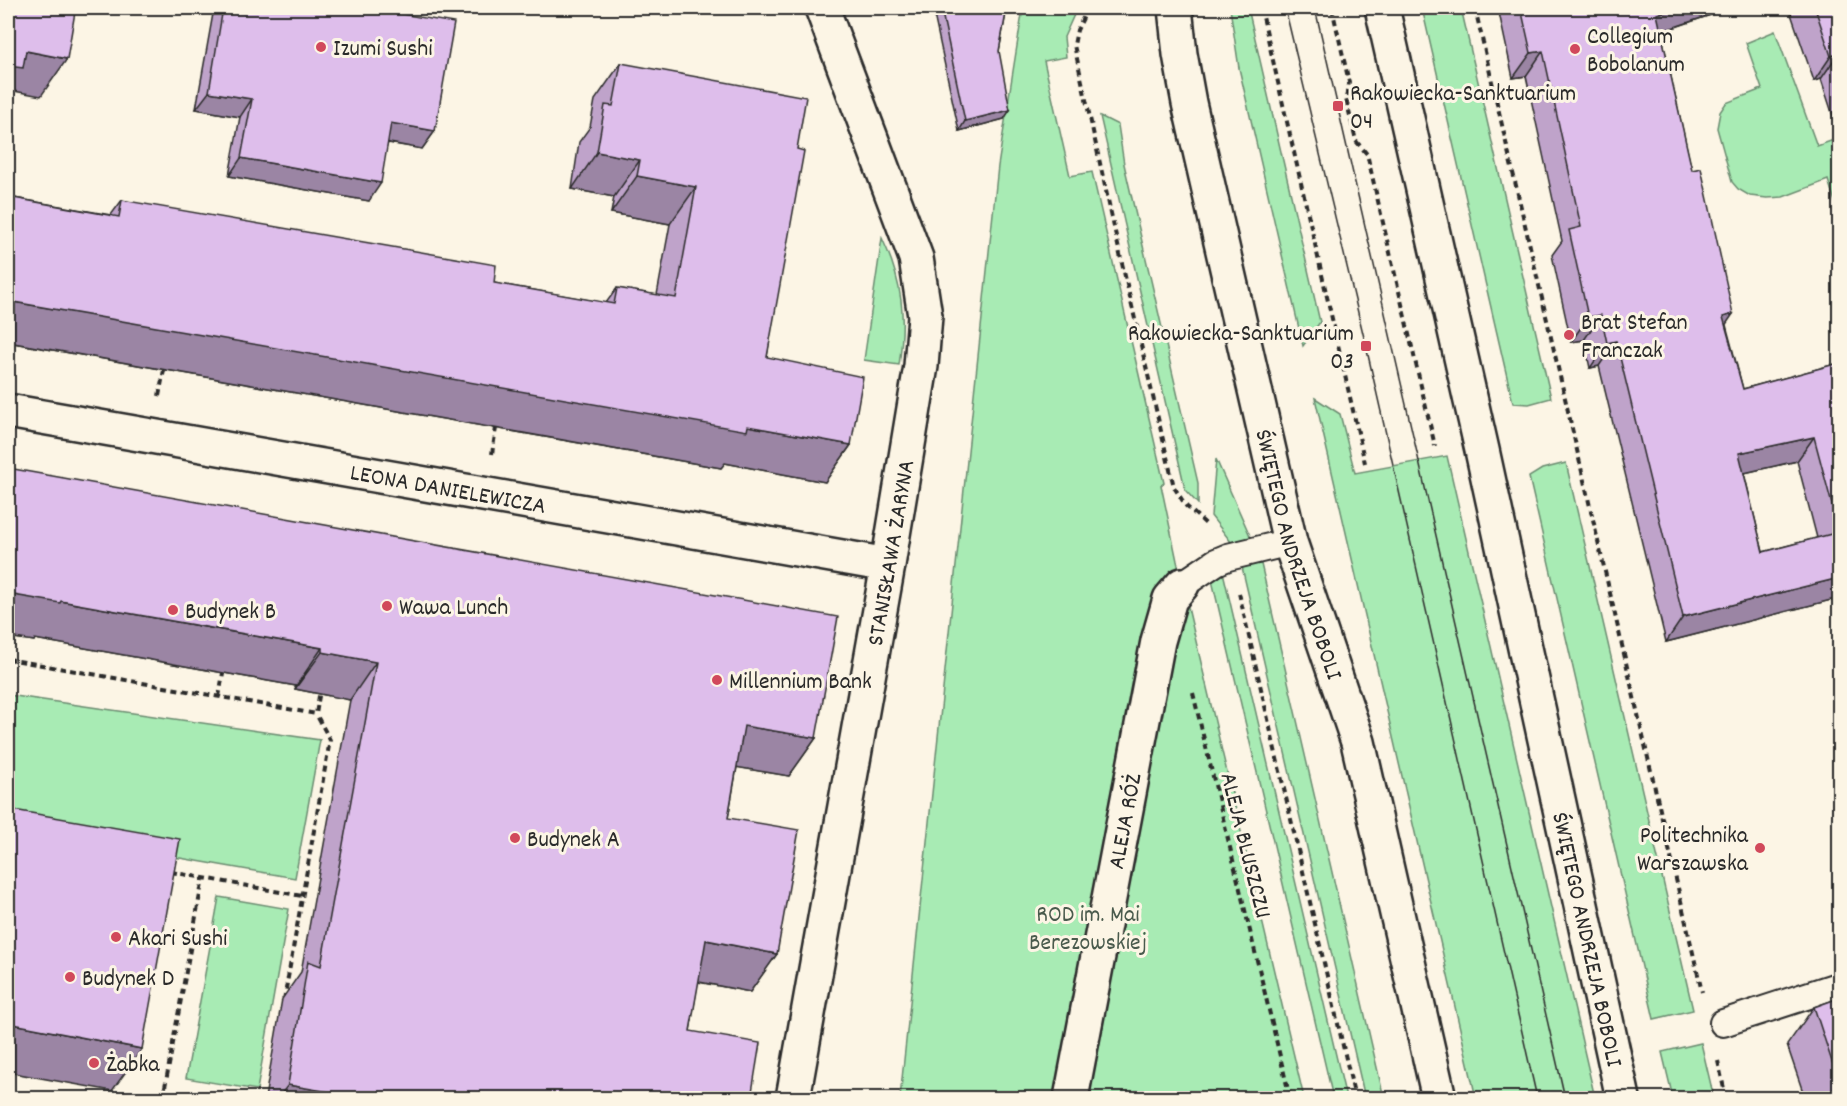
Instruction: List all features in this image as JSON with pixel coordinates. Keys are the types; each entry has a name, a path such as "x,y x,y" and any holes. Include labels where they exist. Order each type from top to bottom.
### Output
{"street":[{"name":"STANISŁAWA ŻARYNA","path":"793,1098 888,565 921,366 925,316 916,258 822,8"},
{"name":"STANISŁAWA ŻARYNA","path":"839,52 846,8"},
{"name":"ŚWIĘTEGO ANDRZEJA BOBOLI","path":"1175,8 1189,103 1290,543 1358,742 1439,1098"},
{"name":"ŚWIĘTEGO ANDRZEJA BOBOLI","path":"1382,8 1480,439 1623,1098"},
{"name":"LEONA DANIELEWICZA","path":"8,411 888,565"},
{"name":"ALEJA RÓŻ","path":"1071,1098 1158,641 1170,599 1182,585"}],"lane":[{"path":"1182,585 1216,562 1228,557 1290,543"},
{"path":"1723,1023 1839,985"}],"path":[{"path":"1088,8 1074,38 1076,54 1172,475 1181,500 1211,530"},
{"path":"1261,8 1365,463"},
{"path":"1332,8 1349,82 1346,99 1356,141 1367,154 1435,446"},
{"path":"1476,8 1705,1003"},
{"path":"157,405 164,370"},
{"path":"490,464 496,428"},
{"path":"1239,592 1355,1098"},
{"path":"8,658 316,714"},
{"path":"219,697 223,673"},
{"path":"284,1000 330,740 316,714 322,680"},
{"name":"ALEJA BLUSZCZU","path":"1192,692 1290,1098"},
{"path":"168,872 302,896"},
{"path":"163,1098 202,878"},
{"path":"1717,1057 1726,1098"}],"green space":[{"name":"ROD im. Mai Berezowskiej","path":"1023,8 1077,8 1064,37 1066,57 1044,61 1070,176 1092,172 1164,483 1161,485 1177,561 1304,1098 900,1098 998,166"},
{"path":"1230,8 1248,8 1320,322 1303,346 1239,68"},
{"path":"1422,8 1461,8 1551,398 1529,404 1513,403"},
{"path":"1775,31 1817,146 1839,138 1839,214 1828,180 1783,197 1767,198 1750,196 1738,189 1732,182 1717,128 1720,112 1726,103 1762,89 1746,43"},
{"path":"1100,116 1118,125 1124,164 1198,483 1198,504 1185,490"},
{"path":"882,238 894,270 901,300 902,331 899,365 864,360"},
{"path":"1315,398 1340,414 1355,473 1447,456 1595,1098 1476,1098"},
{"path":"1216,459 1251,538 1231,542 1211,516"},
{"path":"1566,463 1693,1010 1654,1019 1529,477 1542,469"},
{"path":"1261,564 1384,1098 1365,1098 1242,567"},
{"path":"1223,572 1346,1098 1333,1098 1212,580"},
{"path":"8,695 320,740 295,878 8,828"},
{"path":"219,897 289,909 257,1090 186,1078"},
{"path":"1701,1043 1714,1098 1673,1098 1662,1052"}],"building":[{"path":"8,8 68,8 75,12 67,59 26,51 23,68 8,66"},
{"path":"223,8 367,8 454,23 435,131 391,123 381,183 241,158 252,99 209,92"},
{"path":"941,8 1007,8 999,51 1010,110 965,121"},
{"name":"Collegium Bobolanum","path":"1521,8 1676,8 1657,14 1692,170 1701,168 1733,314 1723,317 1743,389 1839,363 1839,531 1814,437 1739,453 1763,552 1839,532 1839,578 1683,617 1616,341 1607,343 1601,315 1588,317 1569,230 1581,227 1543,51 1531,53"},
{"path":"1815,8 1839,8 1839,58 1838,54 1831,56"},
{"path":"621,63 806,97 797,149 804,151 767,357 863,377 851,445 748,426 747,431 8,301 8,197 119,217 122,200 496,265 494,283 614,304 617,288 676,298 696,187 637,176 640,160 597,152 605,105 613,106"},
{"name":"Budynek A","path":"8,468 838,617 816,738 744,726 728,818 799,830 777,954 706,940 690,1031 760,1043 751,1098 365,1098 288,1085 308,961 321,966 376,662 322,652 322,648 61,601 60,603 8,594"},
{"name":"Budynek D","path":"8,809 180,839 142,1049 8,1023"},
{"path":"1839,998 1839,1083 1814,1007"}],"tram line":[{"path":"1285,8 1366,346 1537,1098"},
{"path":"1315,8 1565,1098"}],"place":[{"name":"Izumi Sushi","path":"321,47"},
{"name":"Collegium Bobolanum","path":"1575,49"},
{"name":"Rakowiecka-Sanktuarium 04","path":"1338,106"},
{"name":"Brat Stefan Franczak","path":"1569,335"},
{"name":"Rakowiecka-Sanktuarium 03","path":"1366,346"},
{"name":"Wawa Lunch","path":"387,606"},
{"name":"Budynek B","path":"173,610"},
{"name":"Millennium Bank","path":"717,680"},
{"name":"Budynek A","path":"515,838"},
{"name":"Politechnika Warszawska","path":"1760,848"},
{"name":"Akari Sushi","path":"116,937"},
{"name":"Budynek D","path":"70,977"},
{"name":"Żabka","path":"94,1063"}]}
